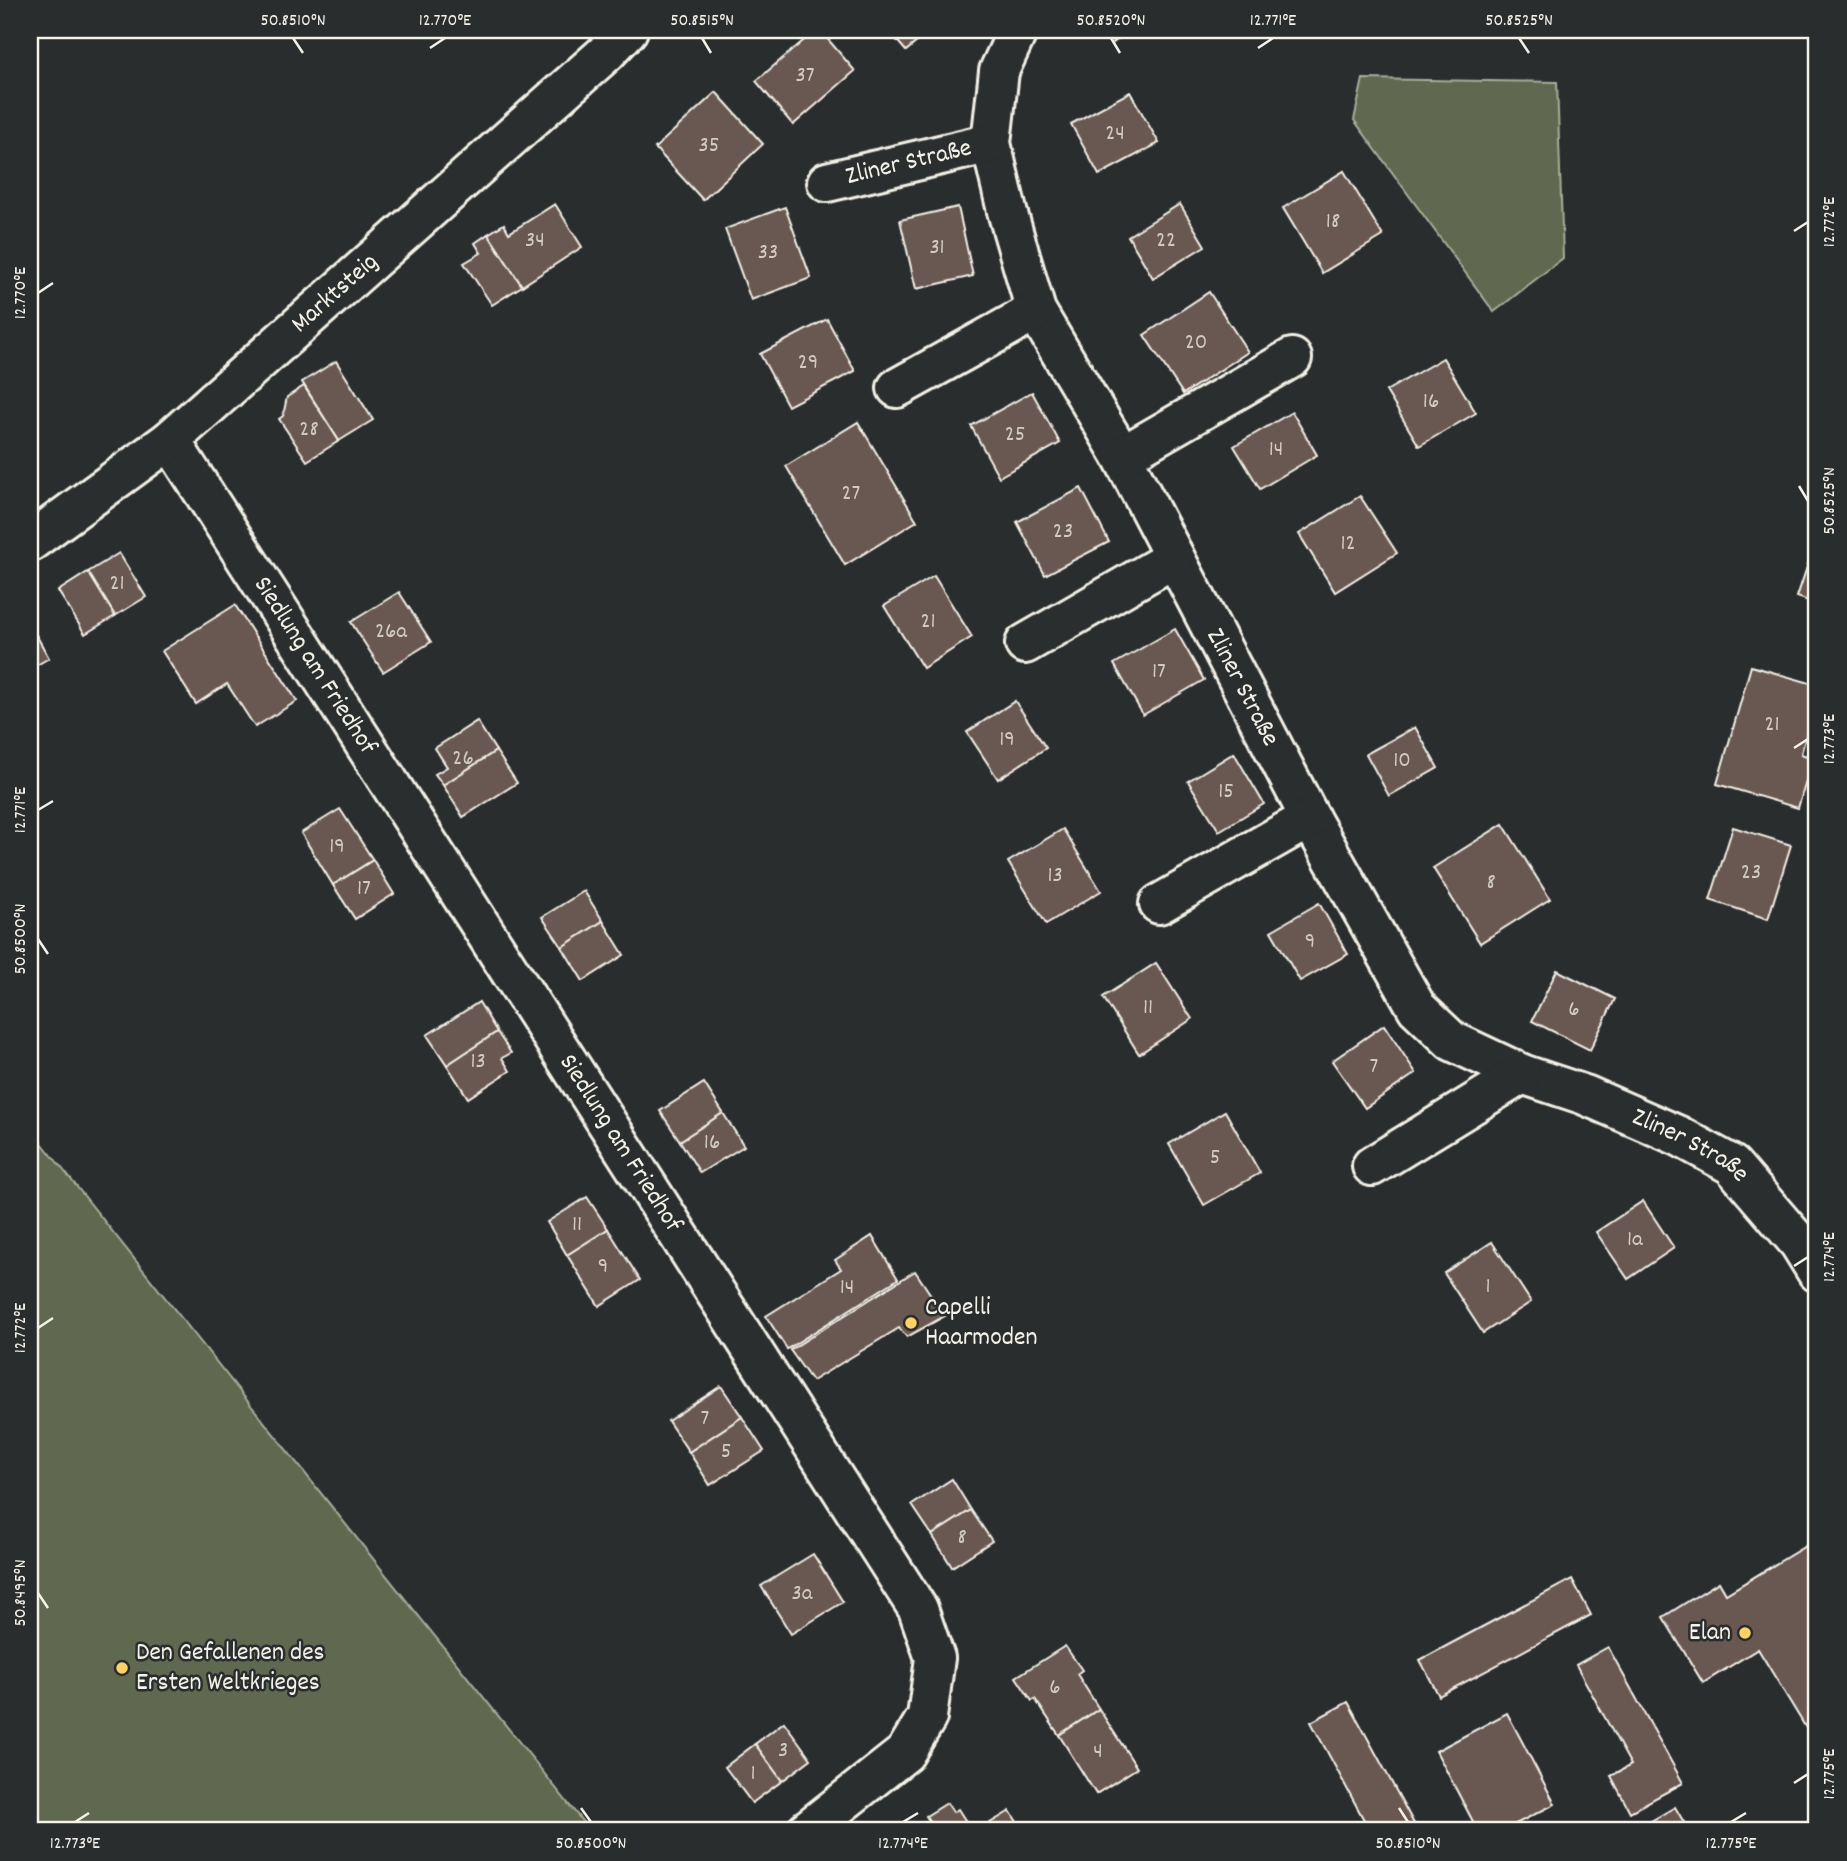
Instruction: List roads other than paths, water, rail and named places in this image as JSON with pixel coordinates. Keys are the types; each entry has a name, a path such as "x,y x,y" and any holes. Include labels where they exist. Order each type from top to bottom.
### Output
{"street":[{"name":"Marktsteig","path":"30,542 170,440 596,62 628,30"},
{"name":"Zliner Straße","path":"1018,30 999,71 991,143 1007,211 1036,311 1122,456 1310,818 1418,1008 1452,1041 1522,1074 1585,1095 1679,1136 1731,1165 1799,1243 1817,1272"},
{"name":"Zliner Straße","path":"827,181 991,143"},
{"path":"897,388 1036,311"},
{"path":"1122,456 1292,358"},
{"name":"Siedlung am Friedhof","path":"170,440 918,1609 935,1658 927,1717 905,1753 806,1831"},
{"path":"1025,644 1174,558"},
{"path":"1159,904 1310,818"},
{"path":"1371,1166 1522,1074"}],"place":[{"name":"Capelli Haarmoden","path":"911,1323"},
{"name":"Elan","path":"1745,1633"},
{"name":"Den Gefallenen des Ersten Weltkrieges","path":"122,1668"}]}
